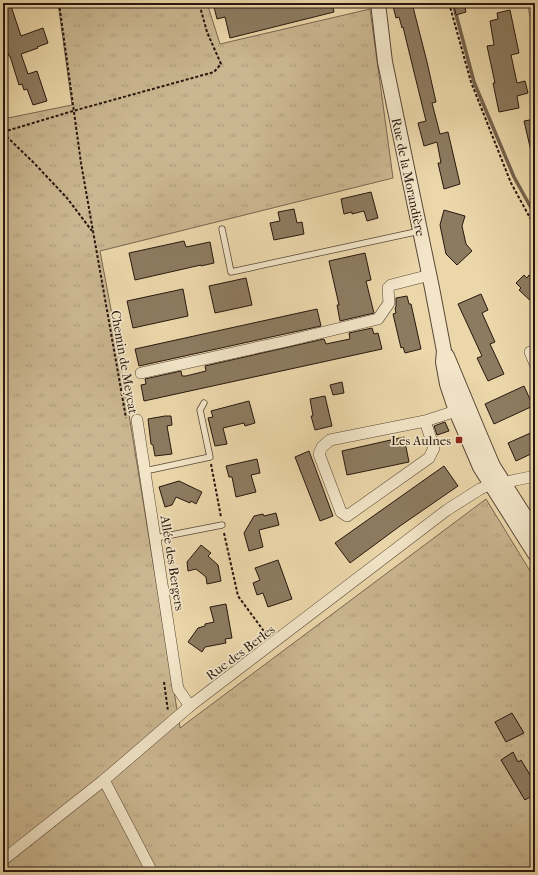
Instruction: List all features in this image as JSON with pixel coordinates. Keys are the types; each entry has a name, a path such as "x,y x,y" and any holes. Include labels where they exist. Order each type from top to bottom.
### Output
{"street":[{"name":"Rue de la Morandière","path":"378,3 385,62 430,275 444,351 443,362 447,384 456,411 480,467 497,483 535,532"},
{"path":"533,3 535,14"},
{"path":"141,374 378,319 389,303 388,288 391,285 430,275"},
{"name":"Rue de la Morandière","path":"444,351 450,360 493,466 497,483 535,554"},
{"path":"530,352 535,364"},
{"path":"425,421 434,448 429,458 346,516 341,512 319,454 322,447 330,440 425,421 456,411"},
{"name":"Allée des Bergers","path":"131,419 145,471 178,689 190,706"},
{"name":"Rue des Berles","path":"3,860 104,780 190,706 447,510 480,489 497,483 535,476"},
{"path":"104,780 152,872"}],"lane":[{"path":"222,229 231,272 420,231"},
{"path":"145,471 210,457 200,410 204,403"},
{"path":"156,538 222,525"}],"path":[{"name":"Chemin de Meycat","path":"59,3 73,110 93,232 131,419"},
{"path":"93,232 67,198 3,132 73,110 214,72 222,64 207,32 199,3"},
{"path":"449,3 471,82 511,183 535,227"},
{"path":"210,457 222,525 238,596 273,644"},
{"path":"163,677 170,724"}],"green space":[{"path":"58,3 207,3 220,44 370,9 393,178 100,251 117,341 180,728 486,499 535,579 535,872 3,872 3,119 72,105"}],"building":[{"path":"3,3 10,3 21,36 43,28 48,43 21,54 28,74 37,71 47,101 33,105 27,89 24,90 22,84 19,85 10,56 4,43 8,42 3,25"},
{"path":"213,3 332,3 334,12 230,38 225,17 217,19"},
{"path":"412,3 427,62 436,102 432,103 440,134 448,132 460,184 444,189 438,163 441,163 437,142 424,146 418,123 426,121 403,27 402,28 399,17 396,18 393,6"},
{"path":"464,3 466,12 456,15 454,5"},
{"path":"510,10 519,53 511,55 517,83 525,81 528,93 517,96 519,108 499,112 493,83 495,83 487,46 494,45 490,21 498,19 497,13"},
{"path":"535,119 535,150 531,151 524,121"},
{"path":"371,192 378,218 367,221 364,211 344,214 341,199"},
{"path":"294,209 297,223 302,222 304,234 274,240 270,223 280,221 278,212"},
{"path":"444,210 465,216 462,226 466,244 472,251 457,265 446,254 440,225"},
{"path":"184,241 186,247 210,242 214,263 135,280 129,253"},
{"path":"365,253 371,280 366,281 374,313 340,321 337,305 339,305 329,261"},
{"path":"524,275 527,278 529,275 535,281 535,305 519,290 521,288 516,283"},
{"path":"246,278 252,305 215,313 209,286"},
{"path":"183,289 188,316 133,328 127,301"},
{"path":"481,294 488,310 482,313 495,342 490,344 504,374 488,381 477,358 482,356 458,304"},
{"path":"407,296 409,304 411,304 421,349 405,353 403,347 401,348 393,314 396,313 396,298"},
{"path":"317,309 321,326 139,366 135,349"},
{"path":"372,328 374,334 378,333 382,349 144,401 141,385 146,384 145,379 181,371 182,376 186,376 206,371 205,366 324,339 326,344 350,339 349,333"},
{"path":"342,382 344,393 333,395 330,385"},
{"path":"524,386 533,406 494,424 485,404"},
{"path":"325,396 332,426 315,430 311,416 313,416 310,399"},
{"path":"249,401 255,423 245,426 244,423 223,428 227,444 215,446 208,418 213,417 211,411"},
{"path":"171,416 172,425 167,426 172,454 155,456 153,445 151,444 148,419"},
{"path":"445,422 449,431 437,435 434,426"},
{"path":"535,431 535,452 516,461 508,443"},
{"path":"404,437 409,462 347,475 342,451"},
{"path":"309,451 333,516 320,521 295,457"},
{"path":"257,459 260,473 251,475 256,492 236,497 232,477 229,477 226,466"},
{"path":"444,466 458,486 350,563 335,543"},
{"path":"179,481 202,492 196,504 176,497 172,505 165,507 159,487"},
{"path":"276,513 279,525 259,530 263,547 249,551 244,533 254,516 263,514 264,516"},
{"path":"201,545 211,553 208,556 218,565 221,581 207,584 206,577 196,569 188,571 187,562"},
{"path":"278,560 292,599 268,607 263,593 257,595 253,583 260,580 255,568"},
{"path":"226,604 232,638 225,639 226,643 205,647 202,652 188,642 198,628 205,626 205,624 214,622 210,607"},
{"path":"512,713 524,733 506,742 495,722"},
{"path":"513,752 518,762 521,760 535,783 535,794 525,800 501,760"}],"waterway":[{"path":"453,3 474,82 514,177 535,215"}],"place":[{"name":"Les Aulnes","path":"459,440"}]}
